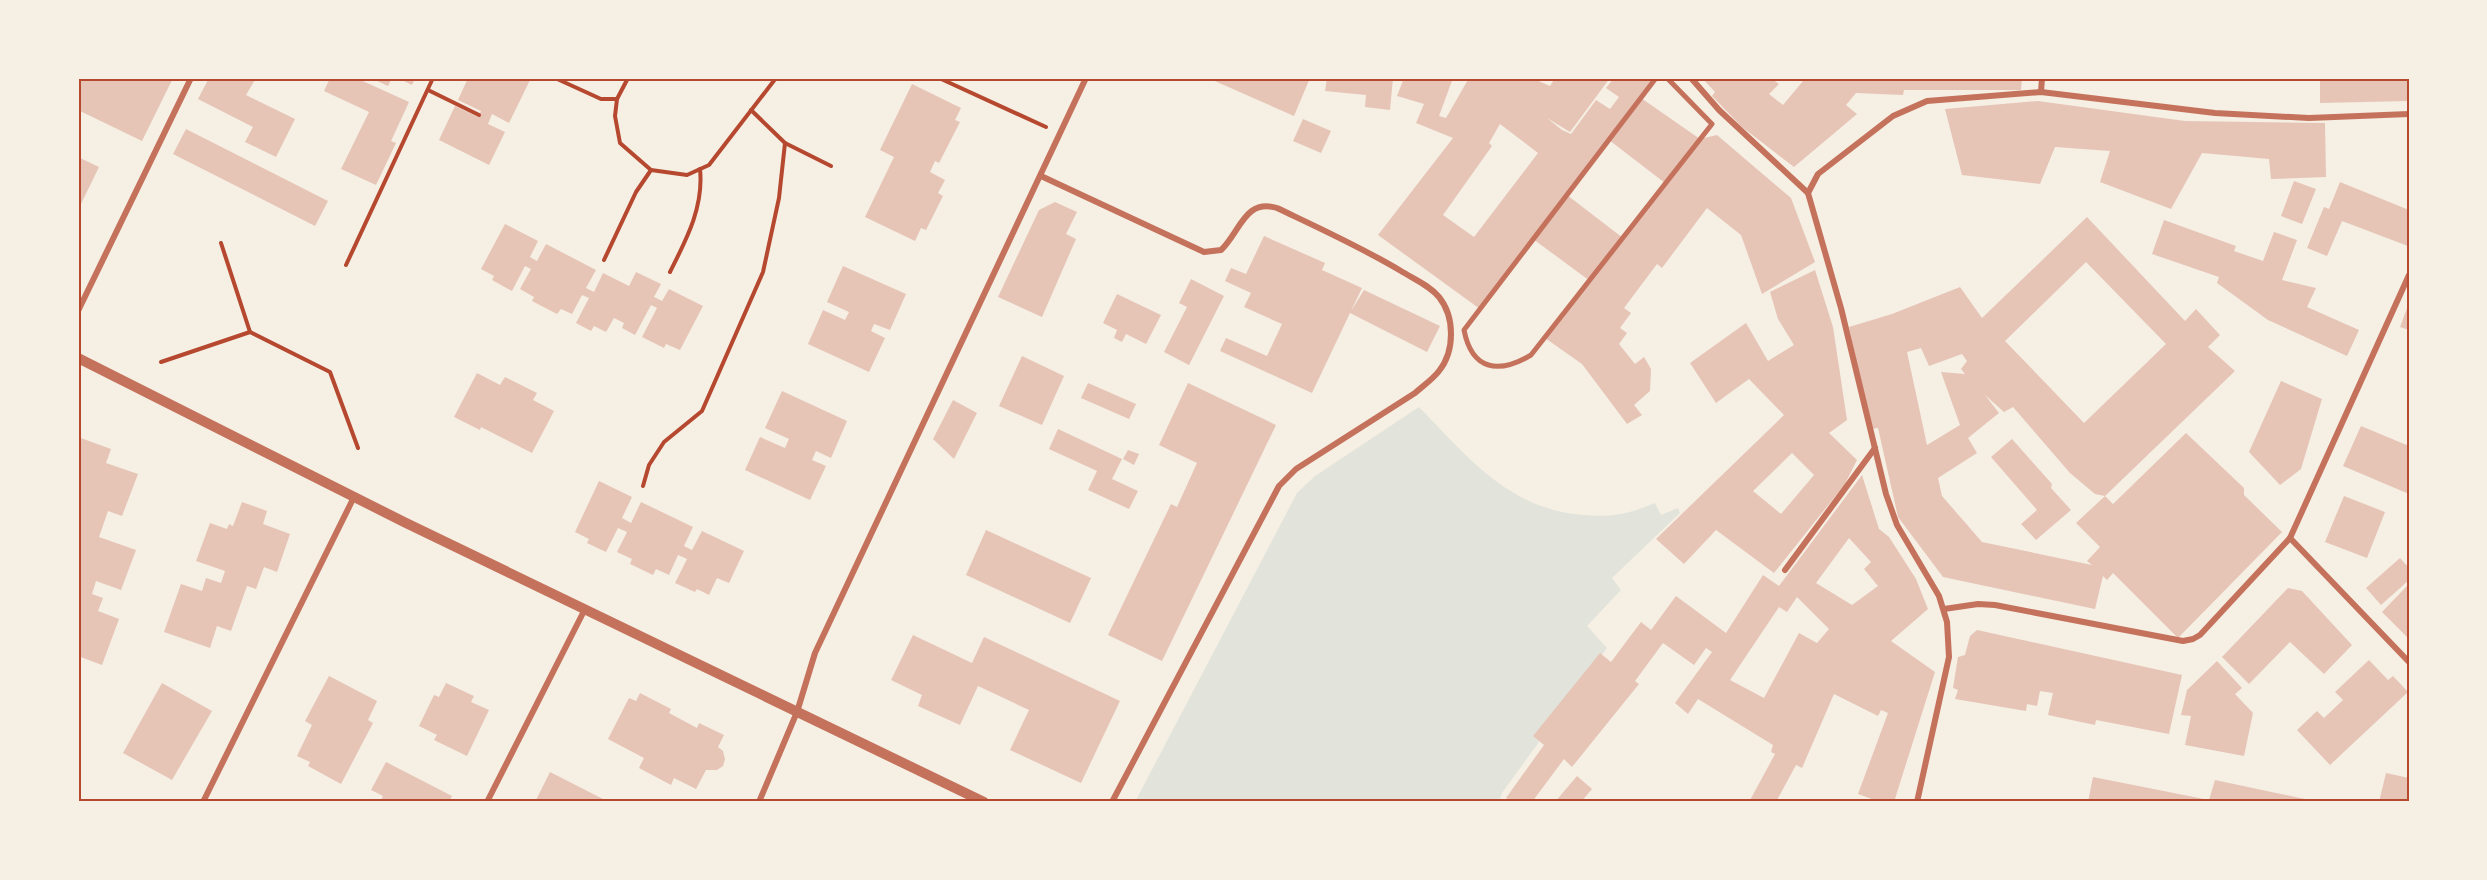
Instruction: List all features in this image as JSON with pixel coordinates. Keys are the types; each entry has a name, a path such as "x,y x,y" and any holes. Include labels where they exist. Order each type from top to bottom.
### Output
{"street":[{"path":"78,310 191,78"},
{"path":"759,802 796,712 815,653 1086,78"},
{"path":"1656,78 1464,330 1467,343 1474,355 1482,362 1495,367 1508,367 1531,356 1712,124 1667,78"},
{"path":"1691,78 1719,110 1808,193 1841,308 1886,494 1897,525 1939,596 1944,609 1949,657 1917,802"},
{"path":"2041,92 2042,78"},
{"path":"1808,193 1818,174 1893,116 1927,102 2041,92 2215,114 2309,118 2409,114"},
{"path":"1041,176 1204,252 1221,250 1247,214 1256,207 1266,204 1373,254 1425,285 1438,296 1447,309 1451,340 1448,355 1440,370 1415,393 1296,469 1279,486 1112,802"},
{"path":"1944,609 1978,604 1995,605 2183,641 2193,639 2200,634 2290,538 2409,275"},
{"path":"78,358 354,497 984,802"},
{"path":"1785,570 1875,448"},
{"path":"203,802 354,497"},
{"path":"2290,538 2409,662"},
{"path":"487,802 585,609"}],"path":[{"path":"346,265 433,78"},
{"path":"555,78 601,99 617,99"},
{"path":"628,78 617,99 615,116 620,143 651,170 687,175 709,165 776,78"},
{"path":"939,78 1061,133"},
{"path":"428,90 479,115"},
{"path":"751,110 785,143 831,166"},
{"path":"642,486 649,465 664,442 702,411 759,282 779,198 785,143"},
{"path":"670,272 694,221 702,187 700,169"},
{"path":"604,260 636,192 651,170"},
{"path":"221,243 250,332"},
{"path":"161,362 250,332 330,372 357,448"}],"shaded area":[{"path":"1419,407 1488,475 1507,489 1549,509 1574,514 1606,516 1634,511 1655,503 1661,515 1678,508 1680,513 1612,578 1621,590 1587,626 1607,648 1502,793 1499,802 1135,802 1297,493 1315,476"}],"building":[{"path":"78,78 173,78 142,141 78,110"},
{"path":"209,78 256,78 246,95 295,119 276,157 245,142 253,127 198,99"},
{"path":"330,78 356,78 409,102 391,141 396,143 376,185 341,169 369,112 324,91"},
{"path":"371,78 392,78 388,86"},
{"path":"398,78 415,78 412,85"},
{"path":"468,78 531,78 509,123 492,114 488,124 505,132 489,165 439,140 455,106 478,117 481,111 458,100"},
{"path":"1208,78 1310,78 1294,116"},
{"path":"1327,78 1393,78 1390,110 1365,107 1366,95 1325,91"},
{"path":"1404,78 1453,78 1439,116 1446,118 1469,78 1532,78 1550,86 1555,78 1610,78 1570,132 1547,118 1571,134 1596,100 1610,109 1619,97 1606,88 1614,78 1656,78 1641,98 1700,139 1717,135 1791,198 1815,262 1762,294 1741,235 1707,208 1662,268 1657,264 1624,308 1631,313 1620,328 1627,333 1619,344 1635,364 1644,357 1651,369 1650,391 1634,405 1642,415 1627,424 1582,364 1545,338 1590,281 1533,239 1480,309 1378,235 1453,138 1416,123 1424,104 1397,96","holes":["1500,124 1538,153 1474,237 1443,215 1492,146 1489,143","1609,140 1665,183 1623,238 1567,195"]},
{"path":"1702,78 1771,78 1779,84 1769,94 1783,105 1803,81 1799,78 2022,78 2021,90 1904,90 1903,95 1856,93 1846,105 1857,114 1794,167 1742,127 1712,96 1715,92"},
{"path":"2320,78 2409,78 2409,101 2320,103"},
{"path":"912,84 961,108 955,120 960,122 939,163 935,161 930,172 945,180 938,193 943,196 926,230 921,228 915,241 865,217 894,157 880,150"},
{"path":"2038,101 2185,121 2325,123 2326,177 2271,179 2269,159 2202,153 2171,209 2100,182 2110,151 2055,147 2040,184 1962,175 1945,109"},
{"path":"1303,119 1331,131 1321,153 1293,141"},
{"path":"186,129 328,201 315,226 173,154"},
{"path":"78,157 99,167 78,210"},
{"path":"2294,181 2316,189 2302,224 2281,216"},
{"path":"2340,182 2409,210 2408,246 2342,221 2327,256 2307,248 2324,207 2329,209"},
{"path":"1055,202 1077,212 1066,234 1076,239 1042,317 998,297 1039,210"},
{"path":"2087,217 2185,321 2196,309 2220,335 2208,347 2235,371 2105,496 2113,504 2186,433 2244,488 2244,495 2282,532 2178,638 2113,573 2107,580 2103,576 2095,609 1943,577 1898,517 1878,428 1871,429 1849,327 1892,314 1960,287 1982,318","holes":["2086,262 2166,344 2084,423 2005,341","1921,348 1929,366 1962,354 1967,361 1961,369 1965,374 1941,372 1960,425 1927,445 1907,352","1985,395 2004,412 2013,407 2070,473 2095,494 2105,496 2076,523 2100,547 2087,561 2092,565 1982,542 1942,496 1938,478 1977,453 1968,438 1999,413"]},
{"path":"2164,220 2236,246 2234,251 2263,261 2274,232 2297,240 2282,280 2316,288 2307,307 2359,330 2347,356 2268,320 2217,283 2219,277 2152,254"},
{"path":"505,224 538,241 530,257 537,261 546,244 596,270 586,288 594,292 603,273 629,286 636,272 661,284 654,297 662,301 669,289 703,306 680,350 666,344 664,348 642,337 657,308 651,305 635,335 622,328 624,323 614,318 606,332 594,326 591,331 576,323 589,298 582,295 572,314 561,309 557,314 532,301 534,297 520,289 531,269 525,266 512,291 492,280 494,276 481,269"},
{"path":"1264,236 1325,263 1322,270 1362,288 1351,311 1364,290 1440,326 1427,352 1350,313 1312,393 1220,351 1226,338 1267,356 1282,324 1244,307 1251,293 1225,281 1231,268 1246,274"},
{"path":"843,266 906,294 890,330 874,324 871,331 885,338 869,372 808,344 823,310 845,320 849,312 827,302"},
{"path":"1815,270 1833,327 1847,420 1829,433 1857,460 1845,484 1774,573 1716,530 1684,564 1656,539 1784,415 1749,379 1716,403 1690,363 1746,323 1768,361 1794,345 1778,319 1770,292","holes":["1792,453 1814,475 1781,514 1753,491"]},
{"path":"1191,279 1224,296 1189,365 1164,352 1187,307 1179,303"},
{"path":"1117,294 1161,315 1146,344 1126,334 1122,342 1114,338 1117,330 1103,323"},
{"path":"2409,303 2409,330 2400,327"},
{"path":"1022,356 1064,376 1042,425 999,406"},
{"path":"477,373 500,385 505,377 537,393 533,400 554,411 532,453 481,427 480,430 454,417"},
{"path":"2281,381 2322,399 2301,469 2280,485 2249,452"},
{"path":"1088,383 1136,404 1129,419 1081,398"},
{"path":"1188,383 1276,425 1162,661 1108,635 1171,504 1177,507 1197,463 1159,445"},
{"path":"782,391 847,421 831,458 816,451 812,460 826,466 810,500 745,470 760,437 785,448 789,439 765,428"},
{"path":"953,400 977,413 954,459 933,439"},
{"path":"2361,426 2409,446 2409,494 2343,466"},
{"path":"1058,429 1122,459 1112,479 1138,491 1129,509 1088,490 1097,471 1049,449"},
{"path":"78,437 111,449 106,463 138,474 122,516 108,511 99,537 136,550 121,590 96,581 92,594 103,598 98,611 119,619 102,665 78,656"},
{"path":"2012,439 2052,484 2051,488 2071,510 2036,540 2021,524 2037,510 1991,457"},
{"path":"1128,450 1139,454 1134,465 1123,459"},
{"path":"1862,475 1879,529 1889,537 1916,579 1928,609 1891,641 1935,672 1894,802 1880,802 1858,794 1888,713 1881,710 1878,716 1834,694 1802,768 1796,765 1776,802 1749,802 1775,754 1771,752 1773,745 1698,699 1688,714 1675,703 1712,652 1706,648 1694,665 1663,643 1635,681 1639,684 1572,767 1564,759 1532,802 1511,802 1506,798 1544,745 1533,736 1600,653 1611,662 1641,622 1651,630 1676,596 1726,633 1763,575 1779,586","holes":["1849,538 1871,562 1864,569 1878,586 1852,605 1816,583","1797,597 1829,629 1817,643 1799,633 1764,698 1730,680 1779,607 1787,612"]},
{"path":"599,481 632,497 622,518 631,523 641,502 693,527 684,546 692,550 702,531 744,551 729,583 717,578 709,595 697,589 695,592 675,583 687,559 678,555 669,575 656,569 653,575 630,564 632,559 617,552 627,532 618,528 606,552 587,543 589,539 575,532"},
{"path":"2344,496 2385,512 2367,558 2325,542"},
{"path":"242,502 267,511 263,524 290,534 277,572 264,567 256,589 247,586 231,631 217,626 210,648 164,632 181,584 202,591 206,578 221,583 225,571 196,561 210,523 227,529 229,524 233,526"},
{"path":"986,530 1091,578 1070,623 966,575"},
{"path":"2400,558 2409,568 2409,580 2381,605 2366,588"},
{"path":"2407,586 2409,588 2409,639 2382,612"},
{"path":"2288,588 2302,591 2352,645 2324,674 2290,642 2249,684 2222,657"},
{"path":"1977,630 2182,675 2169,734 2096,720 2095,725 2048,715 2053,693 2040,691 2037,706 2027,704 2026,711 1955,699 1958,690 1953,688 1958,657 1965,655 1970,636"},
{"path":"913,635 972,663 984,637 1120,701 1081,783 1010,750 1029,710 978,686 960,725 918,706 922,695 891,680"},
{"path":"2369,660 2388,680 2393,676 2408,692 2330,765 2297,730 2317,711 2324,718 2343,700 2335,692"},
{"path":"2217,661 2242,688 2235,694 2253,713 2244,756 2185,745 2191,716 2181,715 2187,690"},
{"path":"329,676 377,701 368,720 373,723 341,784 308,766 310,762 297,756 312,725 305,721"},
{"path":"162,683 212,711 172,780 123,753"},
{"path":"446,683 474,696 471,702 489,710 467,756 434,740 437,735 419,726 434,695 439,697"},
{"path":"640,693 671,709 669,713 697,728 699,723 724,735 718,747 723,751 725,759 723,766 717,770 706,770 696,789 674,778 671,785 639,768 644,758 608,739 629,698 636,701"},
{"path":"386,762 452,796 449,802 380,802 383,796 371,790"},
{"path":"550,772 605,800 604,802 535,802"},
{"path":"2386,773 2409,778 2409,802 2379,802"},
{"path":"1577,776 1592,789 1581,802 1555,802"},
{"path":"2093,777 2209,800 2215,780 2319,802 2088,802"}]}
